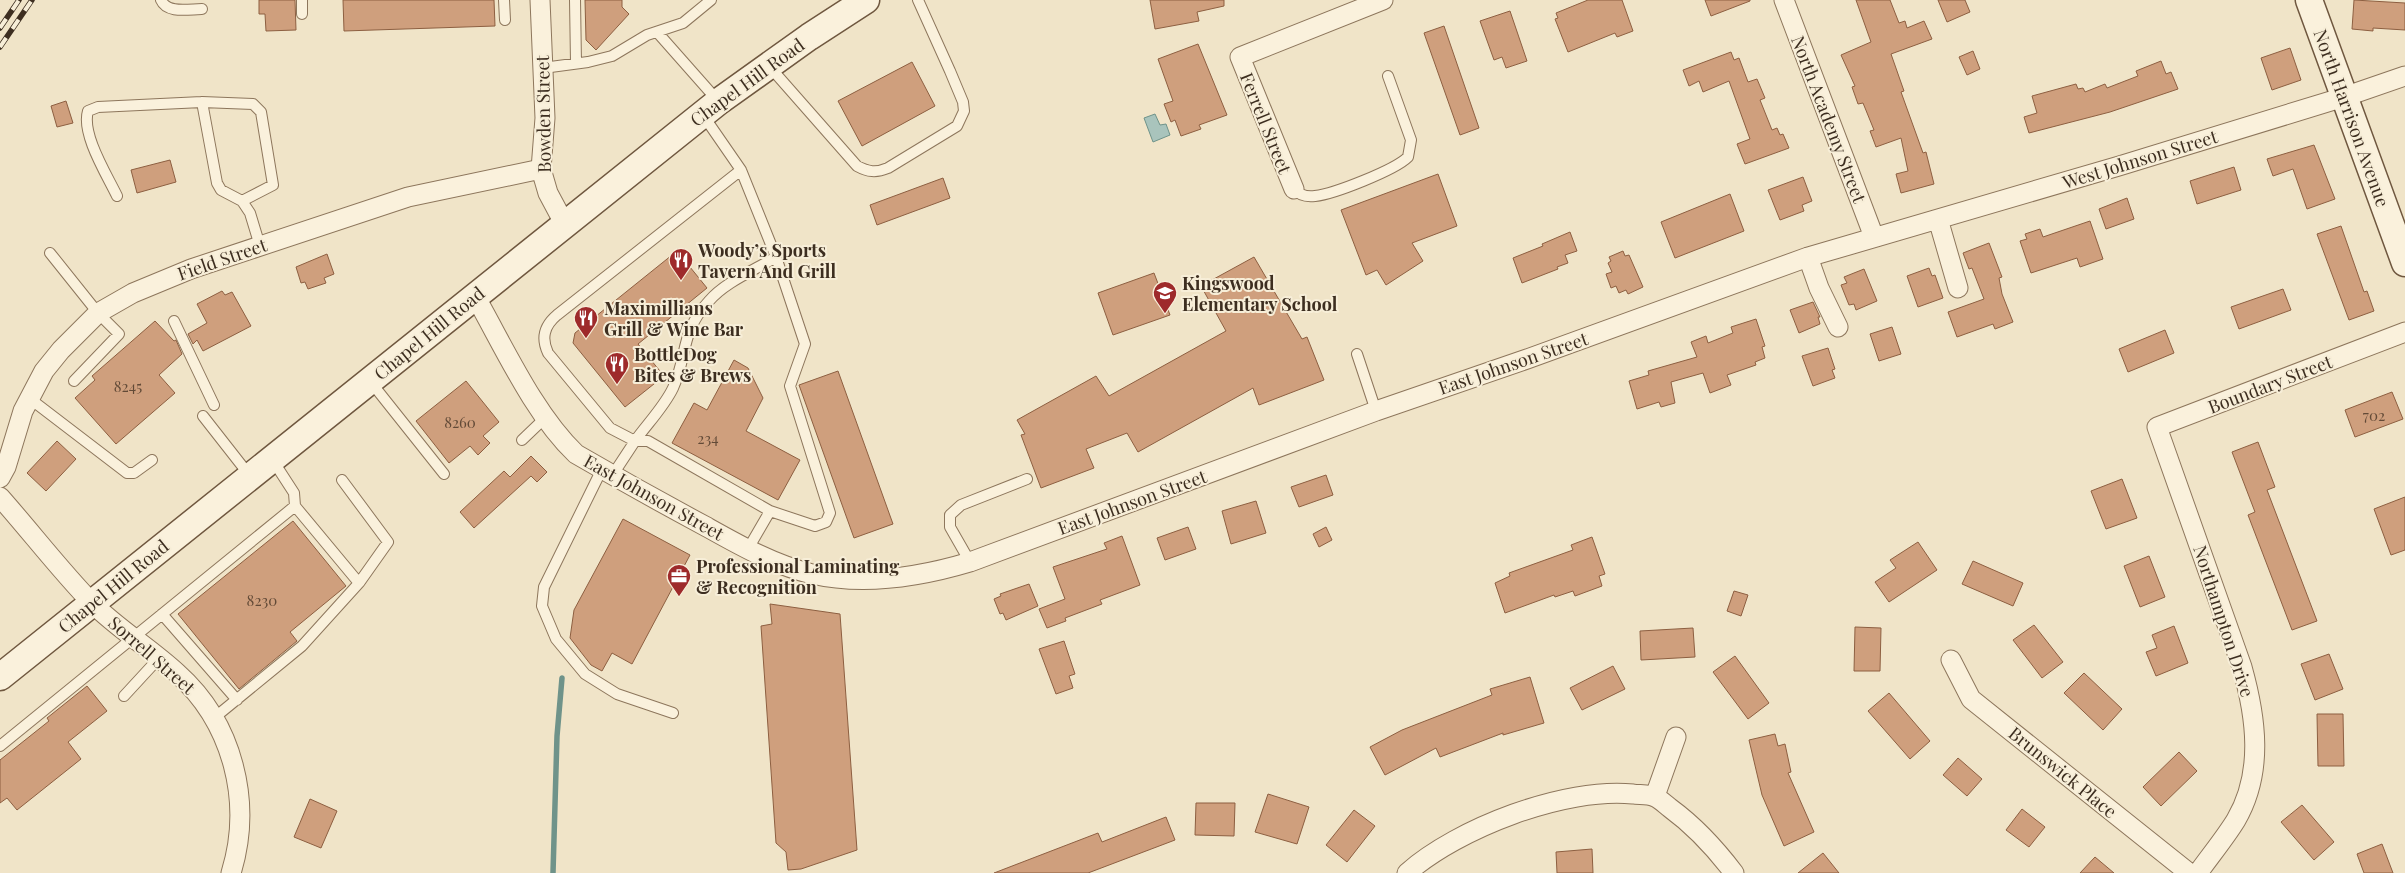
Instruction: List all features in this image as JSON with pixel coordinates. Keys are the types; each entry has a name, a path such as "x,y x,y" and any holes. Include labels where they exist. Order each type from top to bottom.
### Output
{"main road":[{"name":"Chapel Hill Road","path":"0,677 564,223 711,108 768,65 866,0"},
{"name":"North Harrison Avenue","path":"2309,0 2405,263"}],"street":[{"name":"Bowden Street","path":"540,0 545,118 541,169 548,193 564,223"},
{"name":"Ferrell Street","path":"1294,189 1240,57 1383,0"},
{"name":"North Academy Street","path":"1784,0 1874,237"},
{"name":"West Johnson Street","path":"1874,237 2344,97 2405,76"},
{"name":"Field Street","path":"0,478 29,398 44,371 98,313 158,281 408,197 541,169"},
{"path":"1938,219 1958,288"},
{"name":"East Johnson Street","path":"475,296 545,418 559,438 576,454 748,550 785,566 813,574 844,579 917,576 970,562 1376,411 1527,360 1808,257 1874,237"},
{"path":"1808,257 1819,288 1838,327"},
{"name":"Boundary Street","path":"2165,449 2157,427 2405,332"},
{"name":"Northampton Drive","path":"2165,449 2242,667 2252,701 2255,727 2254,763 2247,796 2236,819 2198,873"},
{"name":"Sorrell Street","path":"0,497 92,603 159,658 194,690 214,718 227,744 239,790 239,827 231,873"},
{"name":"Brunswick Place","path":"1951,660 1971,699 2189,873"},
{"path":"1655,796 1676,737"},
{"path":"1407,873 1444,846 1493,822 1535,807 1599,794 1655,796 1701,832 1734,873"}],"lane":[{"path":"161,0 170,9 202,9"},
{"path":"302,0 302,14"},
{"path":"504,0 505,20"},
{"path":"575,0 576,64"},
{"path":"543,68 576,64 612,56 648,35 683,23 711,0"},
{"path":"768,65 798,96 857,166 871,172 878,172 888,168 957,126 964,112 963,102 950,70 918,0"},
{"path":"657,32 711,108 741,170 776,257 805,344 790,386 830,513 826,522 815,526 770,511 648,441 635,441 610,428 548,353 544,341 545,330 557,315 741,170"},
{"path":"1294,189 1300,194 1315,196 1347,186 1400,165 1411,152 1410,134 1388,76"},
{"path":"202,102 217,183 221,190 242,201 250,213 260,246"},
{"path":"116,196 89,136 87,127 88,111 98,107 202,102 253,104 262,112 273,185 242,201"},
{"path":"50,253 98,313 119,334 74,381"},
{"path":"673,713 617,694 585,674 556,639 542,606 544,587 607,472 635,441 671,392 677,378 687,335 702,310 715,294 776,257"},
{"path":"174,321 214,405"},
{"path":"1357,354 1376,411"},
{"path":"370,380 444,474"},
{"path":"29,398 127,473 134,473 152,460"},
{"path":"203,416 250,476"},
{"path":"522,440 545,418"},
{"path":"272,458 294,493 295,506 359,583"},
{"path":"970,562 950,527 950,515 961,505 1027,479"},
{"path":"214,718 302,646 359,583 388,542 342,480"},
{"path":"0,746 295,506"},
{"path":"748,550 770,511"},
{"path":"162,614 237,700"},
{"path":"124,696 159,658"}],"water":[{"path":"1155,114 1160,125 1166,124 1170,135 1153,142 1144,118"}],"building":[{"path":"259,0 295,0 296,30 266,31 265,14 259,14"},
{"path":"343,0 494,0 495,26 344,31"},
{"path":"585,0 622,0 622,7 629,14 596,50 586,40"},
{"path":"1150,0 1224,0 1224,6 1197,12 1199,21 1155,29"},
{"path":"1588,0 1622,0 1633,31 1617,37 1615,33 1568,52 1555,19 1558,18 1556,13"},
{"path":"1705,0 1750,0 1750,1 1711,16"},
{"path":"1856,0 1890,0 1899,23 1905,21 1907,28 1924,21 1932,39 1891,54 1904,91 1901,92 1923,153 1926,152 1934,184 1901,193 1896,174 1908,171 1901,138 1876,147 1870,131 1874,130 1863,103 1858,104 1852,87 1855,86 1841,55 1871,42"},
{"path":"1938,0 1965,0 1970,12 1947,22"},
{"path":"2354,0 2405,3 2405,30 2373,28 2373,31 2352,29"},
{"path":"1510,11 1527,61 1506,68 1502,57 1494,60 1480,21"},
{"path":"1444,26 1479,128 1460,135 1424,33"},
{"path":"1198,44 1227,115 1199,125 1201,129 1181,136 1175,120 1171,122 1164,104 1173,101 1158,59"},
{"path":"2290,48 2301,80 2272,90 2261,58"},
{"path":"1973,51 1980,69 1967,75 1959,57"},
{"path":"1731,52 1734,60 1739,58 1748,82 1757,79 1765,98 1760,100 1772,130 1777,128 1780,135 1783,134 1789,148 1745,164 1737,144 1750,139 1729,81 1703,92 1699,81 1689,86 1683,70"},
{"path":"2161,61 2166,74 2171,72 2178,89 2110,112 2029,133 2024,117 2037,113 2032,96 2076,84 2078,89 2083,88 2085,92 2105,84 2107,88 2138,76 2136,71"},
{"path":"912,62 935,106 862,146 838,101"},
{"path":"66,101 73,123 57,127 51,106"},
{"path":"2314,145 2335,199 2307,209 2293,169 2273,176 2267,159"},
{"path":"170,160 176,182 137,193 131,170"},
{"path":"2234,167 2241,190 2197,204 2190,181"},
{"path":"1438,174 1457,226 1412,243 1423,261 1386,285 1377,270 1366,275 1341,210"},
{"path":"1803,177 1812,201 1802,205 1804,211 1780,220 1768,190"},
{"path":"943,178 950,198 877,225 870,205"},
{"path":"1730,194 1744,231 1675,258 1661,222"},
{"path":"2127,198 2134,219 2106,229 2099,209"},
{"path":"2090,221 2103,259 2080,267 2077,258 2031,273 2020,241 2027,239 2025,234 2040,229 2043,237"},
{"path":"2341,226 2364,292 2367,291 2374,311 2349,320 2317,234"},
{"path":"1570,232 1577,251 1565,255 1568,263 1557,267 1558,269 1522,283 1513,258 1543,246 1542,244"},
{"path":"1989,243 2002,277 1999,278 2002,294 2013,322 1995,329 1993,324 1957,337 1948,312 1984,299 1972,268 1969,269 1963,253"},
{"path":"677,251 707,288 638,344 664,376 625,407 573,343 575,333"},
{"path":"1623,251 1625,256 1629,255 1643,287 1628,294 1626,290 1619,293 1616,286 1611,288 1606,274 1612,272 1608,263 1611,261 1609,257"},
{"path":"327,254 334,274 324,278 326,283 308,289 305,282 301,283 296,267"},
{"path":"1254,257 1302,339 1307,337 1324,380 1259,405 1253,388 1138,452 1127,433 1086,449 1094,468 1041,488 1021,435 1025,434 1017,420 1096,376 1109,396 1226,331 1201,286"},
{"path":"1929,268 1932,276 1935,275 1943,298 1918,307 1907,276"},
{"path":"1864,269 1877,301 1856,310 1854,304 1849,305 1841,285 1847,283 1844,277"},
{"path":"1154,273 1170,315 1113,335 1098,293"},
{"path":"2283,289 2291,310 2239,329 2231,307"},
{"path":"222,291 225,295 232,292 251,326 203,351 197,340 193,344 188,334 207,323 197,304"},
{"path":"1813,302 1820,317 1818,317 1820,324 1799,333 1790,310"},
{"path":"1756,319 1765,346 1762,347 1765,358 1755,362 1756,365 1727,375 1731,385 1710,393 1703,373 1671,382 1675,403 1661,407 1659,402 1637,409 1629,381 1649,375 1648,371 1697,357 1691,342 1706,336 1708,343 1733,333 1731,327"},
{"path":"155,321 174,341 176,340 182,354 159,375 175,393 116,444 75,398 95,380 92,376"},
{"path":"1892,327 1901,354 1879,361 1870,334"},
{"path":"2165,330 2174,353 2128,372 2119,349"},
{"path":"1828,348 1835,369 1832,370 1835,378 1813,386 1802,356"},
{"path":"734,360 748,368 763,398 746,431 800,460 778,500 672,443 694,403 707,410"},
{"path":"838,371 893,524 854,538 799,385"},
{"path":"466,381 499,422 483,436 490,443 478,455 470,446 449,463 416,421"},
{"path":"2392,392 2403,419 2355,437 2345,410"},
{"path":"57,441 76,459 46,491 27,473"},
{"path":"2258,442 2275,487 2267,490 2317,621 2292,630 2248,515 2255,512 2232,452"},
{"path":"531,456 547,472 537,482 531,476 474,528 460,512 504,471 510,477"},
{"path":"1326,475 1333,495 1299,507 1291,487"},
{"path":"2122,479 2137,518 2106,529 2091,491"},
{"path":"2405,497 2405,550 2391,555 2374,509"},
{"path":"1256,501 1266,533 1231,544 1222,511"},
{"path":"623,519 690,555 632,664 612,653 602,671 591,665 570,638 574,610"},
{"path":"293,521 346,586 290,632 297,641 239,689 178,614"},
{"path":"1188,527 1196,549 1165,560 1157,538"},
{"path":"1326,527 1332,540 1319,547 1313,534"},
{"path":"1122,536 1140,585 1100,600 1102,604 1065,618 1066,621 1047,628 1039,609 1065,599 1053,567 1107,549 1104,543"},
{"path":"1592,537 1605,574 1599,576 1602,586 1575,596 1573,591 1555,597 1554,595 1505,613 1495,583 1510,576 1509,573 1573,550 1571,545"},
{"path":"1918,542 1937,570 1889,602 1875,582 1896,568 1890,560"},
{"path":"2149,556 2165,597 2140,607 2124,566"},
{"path":"1973,561 2023,583 2013,606 1962,584"},
{"path":"1029,584 1038,606 1006,620 1003,613 1000,614 994,599 1001,596 1000,594"},
{"path":"1734,591 1748,595 1741,616 1727,611"},
{"path":"770,604 840,614 857,850 801,869 788,870 786,852 776,843 761,626 772,624"},
{"path":"2034,625 2063,662 2042,678 2013,640"},
{"path":"2174,626 2188,663 2156,676 2146,652 2157,648 2152,635"},
{"path":"1855,627 1881,628 1880,671 1854,671"},
{"path":"1693,628 1695,657 1641,660 1640,631"},
{"path":"1064,641 1075,674 1069,676 1073,688 1056,694 1039,649"},
{"path":"2329,654 2343,689 2315,700 2301,664"},
{"path":"1735,656 1769,703 1748,719 1713,672"},
{"path":"1613,666 1625,689 1582,710 1570,688"},
{"path":"2084,673 2122,709 2103,730 2064,693"},
{"path":"1530,677 1544,723 1503,735 1503,733 1440,757 1436,748 1385,775 1370,747 1402,730 1492,695 1490,689"},
{"path":"87,686 107,711 68,742 81,759 17,810 7,798 0,803 0,760 49,721 47,718"},
{"path":"1889,693 1930,741 1910,759 1868,711"},
{"path":"2317,714 2343,714 2344,766 2318,766"},
{"path":"1775,734 1778,746 1785,744 1791,772 1788,773 1814,832 1784,846 1762,795 1749,740"},
{"path":"2179,752 2197,771 2161,806 2143,787"},
{"path":"1958,758 1982,779 1967,796 1943,775"},
{"path":"1268,794 1309,807 1297,844 1255,832"},
{"path":"310,799 337,811 321,848 294,837"},
{"path":"1196,803 1235,803 1234,836 1195,835"},
{"path":"2302,805 2334,842 2314,860 2281,822"},
{"path":"2022,809 2045,827 2029,847 2006,830"},
{"path":"1354,810 1375,826 1347,862 1326,845"},
{"path":"1166,817 1175,840 1088,873 994,873 1098,833 1102,842"},
{"path":"2382,844 2393,873 2364,873 2357,854"},
{"path":"1592,849 1593,873 1557,873 1556,852"},
{"path":"1823,853 1839,873 1798,873"},
{"path":"2095,857 2114,873 2080,873"}],"waterway":[{"path":"553,873 557,736 562,678"}],"railway":[{"path":"0,28 19,0"},
{"path":"0,47 32,0"}],"place":[{"name":"Woody’s Sports Tavern And Grill","path":"681,281"},
{"name":"Kingswood Elementary School","path":"1165,314"},
{"name":"Maximillians Grill & Wine Bar","path":"586,339"},
{"name":"BottleDog Bites & Brews","path":"617,385"},
{"name":"Professional Laminating & Recognition","path":"679,597"}]}
